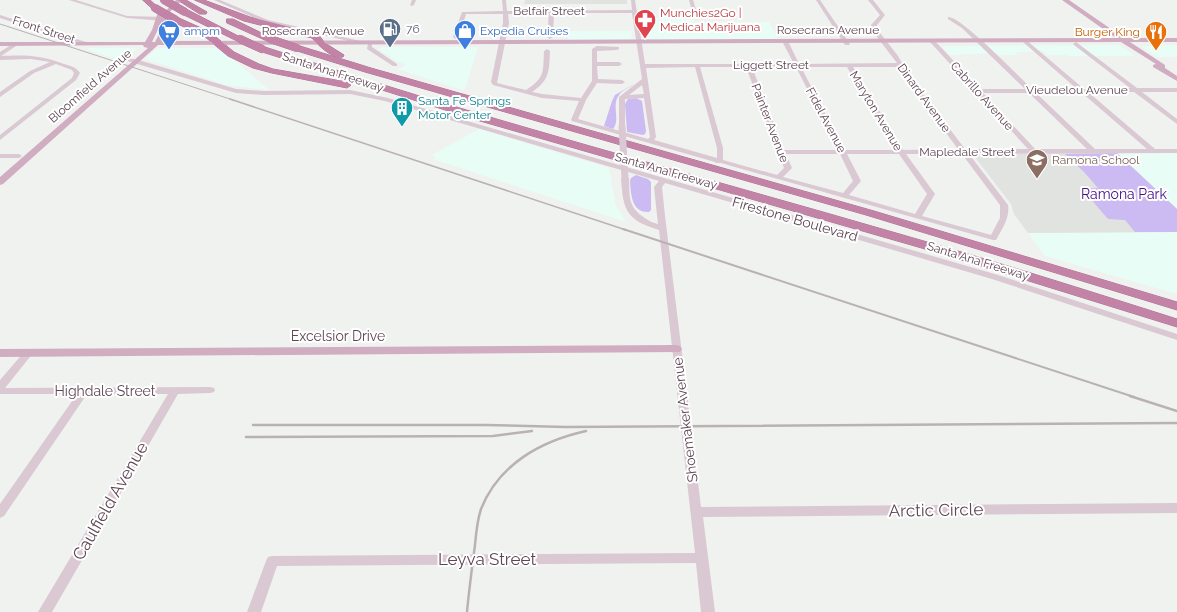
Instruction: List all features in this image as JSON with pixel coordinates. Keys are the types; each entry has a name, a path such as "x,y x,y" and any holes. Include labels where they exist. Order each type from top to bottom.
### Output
{"highway":[{"path":"146,0 155,8 176,20 208,34 237,57 272,71 379,92 454,113 504,124"},
{"name":"Santa Ana Freeway","path":"164,0 185,12 262,49 333,73 504,124 969,258 1177,323"},
{"path":"180,0 315,36 318,38 320,44 336,53 472,96 484,103"},
{"name":"Santa Ana Freeway","path":"188,0 270,40 484,103 913,220 1177,306"},
{"path":"198,4 213,17"},
{"path":"348,64 355,69 373,75 885,222 1177,310"},
{"path":"333,73 344,74 875,224 1177,316"},
{"path":"913,220 1177,298"},
{"path":"969,258 1035,282 1113,307 1177,331"}],"main road":[{"name":"Bloomfield Avenue","path":"161,18 161,10 174,0"},
{"name":"Bloomfield Avenue","path":"21,158 32,153 152,44 155,30 161,18 180,0"},
{"path":"1065,0 1125,42 1134,46 1163,66 1162,68 1177,79"},
{"name":"Rosecrans Avenue","path":"0,45 370,45 440,44 458,41 503,43 1177,42"},
{"name":"Rosecrans Avenue","path":"320,44 362,42 419,44"},
{"name":"Rosecrans Avenue","path":"1027,42 1076,44 1125,42"},
{"name":"Bloomfield Avenue","path":"0,182 4,172 133,61"},
{"name":"Excelsior Drive","path":"0,353 676,349"}],"street":[{"path":"71,0 127,17 161,18"},
{"path":"82,0 130,15 161,18"},
{"path":"216,0 266,20 362,42"},
{"path":"504,0 506,11 503,43 494,82 526,92 583,100"},
{"path":"633,0 653,137 648,142"},
{"path":"691,0 696,18"},
{"path":"818,0 846,43"},
{"name":"Dinard Avenue","path":"870,0 883,15 873,28 896,57 899,65 1001,200 1006,210 1004,219 993,238 913,220"},
{"name":"Belfair Street","path":"458,41 464,13 506,11 635,11"},
{"path":"550,37 552,11"},
{"name":"Front Street","path":"0,16 82,45"},
{"path":"950,18 960,23 1093,151"},
{"name":"Cabrillo Avenue","path":"933,42 1033,152"},
{"path":"1027,42 1153,151"},
{"name":"Fidel Avenue","path":"786,43 857,181 845,196"},
{"path":"1076,44 1177,122"},
{"path":"0,56 14,45"},
{"path":"370,45 369,48 395,65"},
{"path":"617,48 595,48 595,81 583,100 574,119 577,122 845,196 913,220"},
{"path":"526,92 544,81 547,52"},
{"path":"0,56 46,59 74,69 76,73 74,79 0,138"},
{"name":"Firestone Boulevard","path":"133,61 236,91 264,93 350,92 386,99 1029,288 1177,337"},
{"path":"0,95 32,72 54,63"},
{"path":"594,64 619,64"},
{"name":"Maryton Avenue","path":"849,65 901,152 931,194 913,220"},
{"name":"Liggett Street","path":"643,66 899,65"},
{"path":"697,66 720,148 720,158 718,162"},
{"name":"Painter Avenue","path":"748,66 788,168 778,178"},
{"path":"622,97 638,86 644,79"},
{"path":"595,81 622,82"},
{"name":"Vieudelou Avenue","path":"977,91 1177,90"},
{"path":"622,97 647,96"},
{"path":"622,97 622,127 628,206 643,220 644,223 662,224"},
{"name":"Mapledale Street","path":"782,152 1177,151"},
{"path":"0,156 21,158"},
{"name":"Shoemaker Avenue","path":"664,180 658,187 708,612"},
{"path":"0,387 28,353"},
{"name":"Caulfield Avenue","path":"45,612 175,390"},
{"name":"Highdale Street","path":"0,391 210,390"},
{"path":"0,513 84,391"},
{"name":"Arctic Circle","path":"696,512 1177,508"},
{"name":"Leyva Street","path":"254,612 272,561 702,558"}],"shaded area":[{"path":"525,0 627,0 627,4 524,4"},
{"path":"643,18 692,18 694,22 769,22 778,39 651,40 647,39"},
{"path":"569,31 631,31 632,39 568,40"},
{"path":"1177,45 1177,57 1156,57 1141,46"},
{"path":"942,46 1121,46 1135,56 1047,55 1043,51 1015,52 1018,55 998,55 996,53 950,55"},
{"path":"382,47 478,47 465,89 463,90 397,69 405,66 405,64 398,62 378,49"},
{"path":"216,48 238,63 269,90 227,85 145,59 156,49"},
{"path":"86,49 137,49 122,61"},
{"path":"479,129 609,168 616,206 626,222 433,159 436,157 432,155"},
{"path":"1117,153 1177,153 1177,209"},
{"path":"1117,153 1177,209 1177,232 1028,233 1014,214 1011,204 974,156 976,154"},
{"path":"1177,232 1177,294 1045,256 1028,233"}],"green space":[{"path":"634,84 622,92 617,99 616,121 613,129 604,126 615,95"},
{"path":"636,98 642,101 646,131 643,135 627,132 625,104 628,99"},
{"name":"Ramona Park","path":"1117,153 1177,209 1177,232 1135,232 1125,220 1108,219 1082,189 1098,188 1065,154"},
{"path":"636,175 648,179 651,182 651,210 649,212 639,209 635,206 633,201 630,181 631,178"}],"railway":[{"path":"0,24 233,100"},
{"path":"230,99 626,230"},
{"path":"623,229 1134,397"},
{"path":"1130,396 1177,411"},
{"path":"253,425 485,425 566,427 1177,423"},
{"path":"246,437 493,436 532,431"},
{"path":"467,612 478,523 481,509 489,493 510,467 523,457 553,441 586,431"}],"place":[{"name":"Munchies2Go | Medical Marijuana","path":"645,40"},
{"name":"76","path":"390,48"},
{"name":"ampm","path":"169,50"},
{"name":"Expedia Cruises","path":"465,50"},
{"name":"Burger King","path":"1156,52"},
{"name":"Santa Fe Springs Motor Center","path":"402,128"},
{"name":"Ramona School","path":"1037,180"}]}
